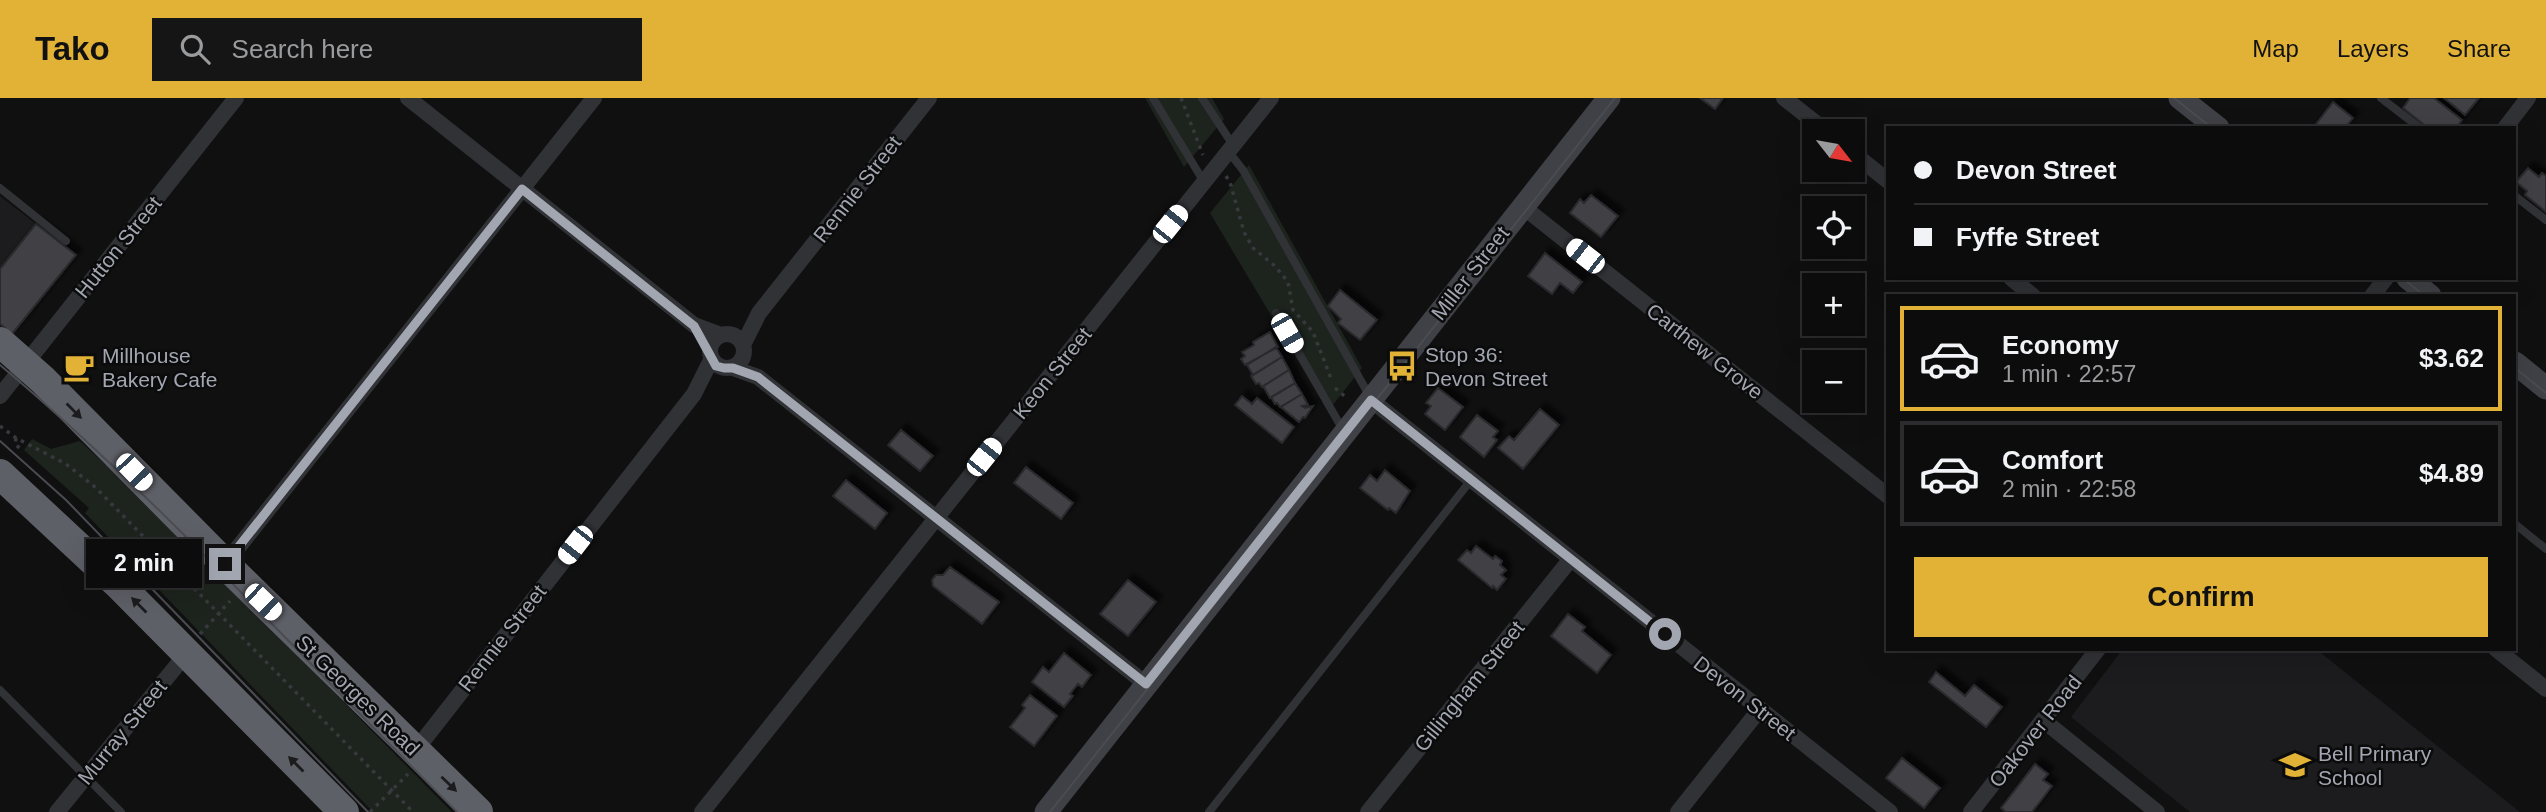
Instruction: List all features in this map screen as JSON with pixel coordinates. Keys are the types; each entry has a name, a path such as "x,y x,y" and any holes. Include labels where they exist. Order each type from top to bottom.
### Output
{"highway":[{"name":"St Georges Road","path":"0,342 25,363 477,812"},
{"path":"0,474 99,565 344,812"}],"street":[{"name":"Hutton Street","path":"0,396 236,98"},
{"path":"408,98 694,326 727,358 758,377 1146,684"},
{"path":"235,574 522,189 594,98"},
{"name":"Rennie Street","path":"420,755 694,394 727,358 759,313 929,98"},
{"name":"Keon Street","path":"702,812 1271,98"},
{"name":"Miller Street","path":"1046,812 1609,98"},
{"path":"1784,98 1811,119"},
{"path":"2180,98 2215,126"},
{"path":"2507,126 2528,98"},
{"path":"1866,163 1886,179"},
{"name":"Carthew Grove","path":"1522,206 1886,494"},
{"path":"2013,280 2031,294"},
{"path":"2374,294 2384,280"},
{"path":"2410,280 2428,294"},
{"name":"Rennie Street","path":"727,358 712,341 759,313"},
{"path":"694,326 738,338 727,358"},
{"path":"2516,364 2546,388"},
{"name":"Devon Street","path":"1371,400 1889,812"},
{"name":"Gillingham Street","path":"1368,812 1570,560"},
{"path":"2498,651 2546,689"},
{"name":"Oakover Road","path":"1971,812 2043,720 2090,652"},
{"name":"Murray Street","path":"57,812 187,653"},
{"path":"1678,812 1760,709"},
{"path":"2043,720 2157,812"}],"lane":[{"path":"1153,98 1204,182"},
{"path":"1202,98 1371,400"},
{"path":"2381,98 2417,126"},
{"path":"0,188 66,241"},
{"path":"2516,196 2546,220"},
{"path":"1276,313 1345,432"},
{"path":"1209,812 1471,480"},
{"path":"2516,525 2546,549"},
{"path":"0,690 121,812"}],"path":[{"path":"1181,98 1204,156 1230,182 1244,232 1253,248 1275,266 1288,282 1293,310 1313,332 1334,386"},
{"path":"0,426 16,438 66,464 85,479 413,812"},
{"path":"16,438 15,444 23,451"},
{"path":"187,653 218,614 235,574"},
{"path":"370,812 413,768 420,755"}],"shaded area":[{"path":"1145,98 1212,98 1224,119 1184,167"},
{"path":"1249,165 1362,368 1328,411 1210,213"},
{"path":"0,196 76,255 12,334 0,324"},
{"path":"32,439 51,449 80,441 159,515 452,812 373,812 85,513 89,508 24,450"},
{"name":"Bell Primary School","path":"2121,651 2319,651 2520,812 2190,812 2071,717"}],"building":[{"path":"1700,98 1723,98 1715,109"},
{"path":"2410,98 2434,98 2462,120 2458,126 2426,126 2403,108"},
{"path":"2444,98 2479,98 2465,115"},
{"path":"2333,102 2353,118 2347,126 2315,126"},
{"path":"2528,168 2539,177 2542,173 2546,176 2546,212 2525,195 2527,191 2516,182"},
{"path":"1591,195 1618,216 1601,237 1570,213 1580,199 1584,203"},
{"path":"36,224 76,255 12,334 0,324 0,269"},
{"path":"1545,253 1582,282 1573,293 1560,283 1552,294 1528,276"},
{"path":"1340,290 1377,320 1360,340 1338,323 1341,319 1328,306"},
{"path":"1270,332 1278,347 1245,365 1241,359 1245,356 1242,352"},
{"path":"1276,347 1282,357 1253,375 1247,365"},
{"path":"1282,357 1289,370 1262,387 1259,383 1256,384 1251,376"},
{"path":"1289,370 1295,383 1270,398 1263,386"},
{"path":"1295,383 1302,394 1280,407 1275,404 1271,397"},
{"path":"1438,388 1463,407 1445,430 1425,414 1431,406 1426,403"},
{"path":"1302,394 1308,405 1302,406 1313,406 1299,422 1281,407"},
{"path":"1242,396 1252,404 1257,398 1294,427 1282,443 1235,405"},
{"path":"1540,409 1559,425 1523,469 1498,448 1509,436 1514,440"},
{"path":"1477,415 1498,431 1493,437 1497,440 1484,457 1460,437"},
{"path":"901,430 933,456 920,471 888,445"},
{"path":"1026,467 1073,503 1061,519 1014,483"},
{"path":"1385,470 1410,491 1396,513 1360,488 1370,475 1377,481"},
{"path":"846,480 887,513 875,529 833,496"},
{"path":"1476,546 1493,559 1495,556 1502,561 1500,565 1506,570 1501,575 1506,579 1497,590 1458,560 1467,550 1471,553"},
{"path":"950,567 999,602 982,624 933,586 932,580 936,575 943,575"},
{"path":"1128,580 1156,602 1128,636 1100,614"},
{"path":"1568,614 1585,627 1582,631 1611,655 1597,673 1551,636"},
{"path":"1064,653 1091,675 1082,687 1078,684 1064,707 1032,682 1043,667 1049,672"},
{"path":"1936,672 1965,696 1974,685 2002,707 1986,727 1929,682"},
{"path":"1030,695 1057,716 1034,746 1010,727 1025,708 1022,705"},
{"path":"1902,758 1940,788 1924,808 1886,778"},
{"path":"2035,764 2048,774 2043,780 2052,786 2032,812 2006,812 2001,808"}],"tram line":[{"path":"1050,812 1615,98"},
{"path":"2174,98 2209,126"},
{"path":"2405,280 2422,294"},
{"path":"0,365 60,417 176,527 457,812"},
{"path":"2516,369 2546,393"},
{"path":"0,441 66,500 368,812"}],"place":[{"name":"Stop 36: Devon Street","path":"1402,366"},
{"name":"Millhouse Bakery Cafe","path":"79,367"},
{"name":"Bell Primary School","path":"2295,765"}],"route":[{"path":"225,564 522,189 694,326 716,366 733,368 758,377 1146,684 1371,400 1665,634"}]}
